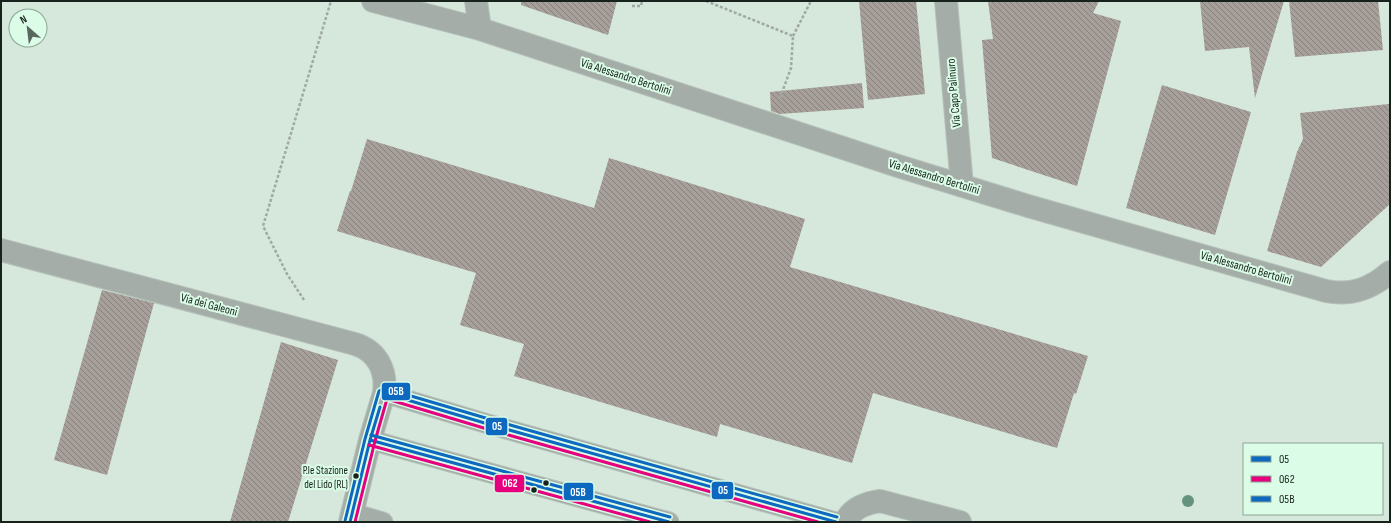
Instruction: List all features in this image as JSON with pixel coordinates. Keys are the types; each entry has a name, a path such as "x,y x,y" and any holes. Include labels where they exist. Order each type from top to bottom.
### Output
{"street":[{"name":"Via Alessandro Bertolini","path":"373,1 480,29 962,186 1337,293 1349,293 1361,289 1373,284 1390,272"},
{"path":"476,1 480,29"},
{"name":"Via Capo Palinuro","path":"946,1 962,186"},
{"name":"Via dei Galeoni","path":"1,250 361,346 374,355 379,362 385,378 384,393 370,440 351,517"},
{"path":"846,522 853,511 861,506 868,502 880,501 960,522"}],"lane":[{"path":"384,393 836,522"},
{"path":"370,440 669,522"},
{"path":"351,517 383,522"}],"path":[{"path":"287,274 263,226 331,1"},
{"path":"632,6 641,6 642,1"},
{"path":"706,1 793,36"},
{"path":"770,124 791,68 793,36 811,1"}],"building":[{"path":"521,1 617,1 608,35 521,5"},
{"path":"859,1 916,1 925,94 868,100"},
{"path":"988,1 1099,1 1093,13 1121,21 1077,186 992,158 982,40 993,39"},
{"path":"1200,1 1284,1 1255,98 1249,47 1205,51"},
{"path":"1289,1 1378,1 1383,50 1295,57"},
{"path":"862,83 864,108 780,114 771,111 770,92"},
{"path":"1162,85 1251,112 1215,235 1126,208"},
{"path":"1389,104 1390,204 1321,267 1267,251 1297,152 1303,139 1300,113"},
{"path":"367,139 594,208 609,158 805,219 790,267 1088,356 1076,394 1074,393 1057,448 873,393 852,463 720,424 717,437 514,376 524,344 460,325 476,273 337,231"},
{"path":"102,290 154,303 107,475 54,460"},
{"path":"281,342 338,360 288,522 230,522"}],"transit line":[{"name":"05B","path":"345,521 365,439 379,391 384,388 837,517"},
{"name":"05","path":"384,393 488,424 836,522"},
{"name":"062","path":"355,522 387,399 487,429 818,522"},
{"name":"05","path":"350,522 370,440 380,407"},
{"name":"05B","path":"371,435 670,517"},
{"name":"05","path":"370,440 669,522"},
{"name":"062","path":"369,445 650,522"}],"place":[{"name":"P.le Stazione del Lido (RL)","path":"356,476"}]}
